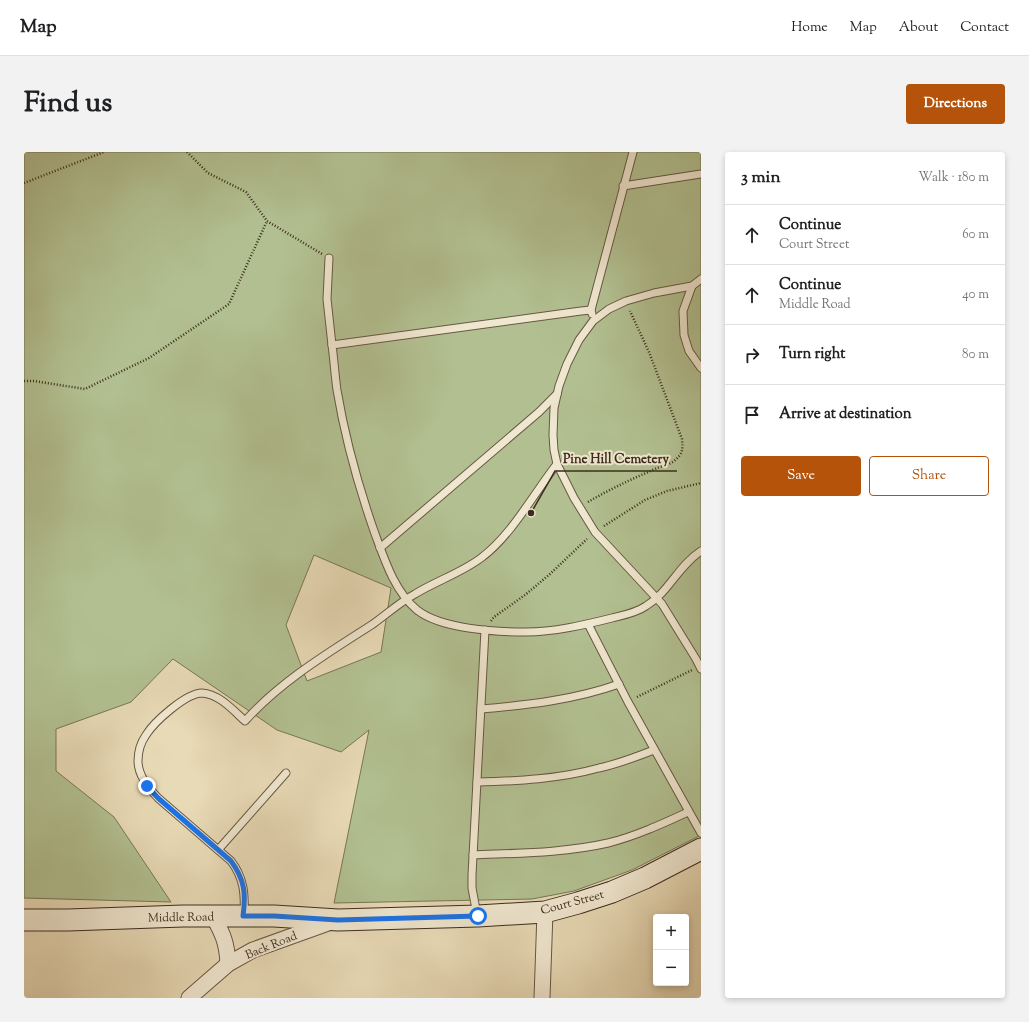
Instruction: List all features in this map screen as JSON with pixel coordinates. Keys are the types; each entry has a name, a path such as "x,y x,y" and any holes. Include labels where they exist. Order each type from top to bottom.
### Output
{"street":[{"name":"Court Street","path":"338,920 478,916 545,912 612,892 645,878 701,849"},
{"path":"542,998 545,912"},
{"name":"Middle Road","path":"24,920 183,916 274,916 338,920"},
{"name":"Back Road","path":"213,916 222,932 227,946 228,964"},
{"name":"Back Road","path":"195,995 228,964 260,948 338,920"}],"lane":[{"path":"593,321 591,310 633,152"},
{"path":"623,186 701,174"},
{"path":"329,258 327,299 337,390 348,444 364,501 380,548 388,567 407,598 417,609 426,615 449,624 485,630 536,632 588,624 633,613 646,606 668,586 692,556 701,551"},
{"path":"700,668 662,604 595,532 557,464 553,435 554,408 566,364 579,340 593,321 609,309 626,301 654,293 692,286 701,279"},
{"path":"692,286 683,311 684,335 689,352 701,368"},
{"path":"332,345 581,310 591,310"},
{"path":"380,548 533,417 557,394"},
{"path":"243,916 245,898 243,883 238,870 231,861 158,798 147,786 140,773 138,762 140,748 146,734 170,709 186,698 200,693 213,696 223,702 245,721 262,702 280,687 387,614 407,598 450,576 482,557 495,545 524,511 557,464"},
{"path":"588,624 628,702 701,833"},
{"path":"478,916 472,888 485,630"},
{"path":"481,709 546,702 584,694 619,684"},
{"path":"477,782 508,781 570,774 622,762 654,750"},
{"path":"218,850 286,773"},
{"path":"473,855 565,850 595,845 627,837 662,824 688,812"}],"path":[{"path":"24,184 104,152"},
{"path":"187,152 208,173 246,192 267,221 329,258"},
{"path":"24,381 34,381 85,389 149,358 229,304 267,221"},
{"path":"580,507 602,494 673,462 680,455 683,448 682,439 649,352 626,301"},
{"path":"485,630 494,617 525,595 595,532 610,521 645,500 667,491 701,483"},
{"path":"628,702 700,668"}],"green space":[{"path":"24,152 701,152 701,835 632,870 574,891 532,899 334,903 369,730 341,752 277,730 173,659 131,702 56,729 56,771 114,817 171,902 24,898","holes":["314,555 391,588 381,652 307,681 286,625"]}],"place":[{"name":"Pine Hill Cemetery","path":"531,513"}],"route":[{"path":"147,786 158,798 231,861 238,870 243,883 245,898 243,916 274,916 338,920 478,916"}]}
